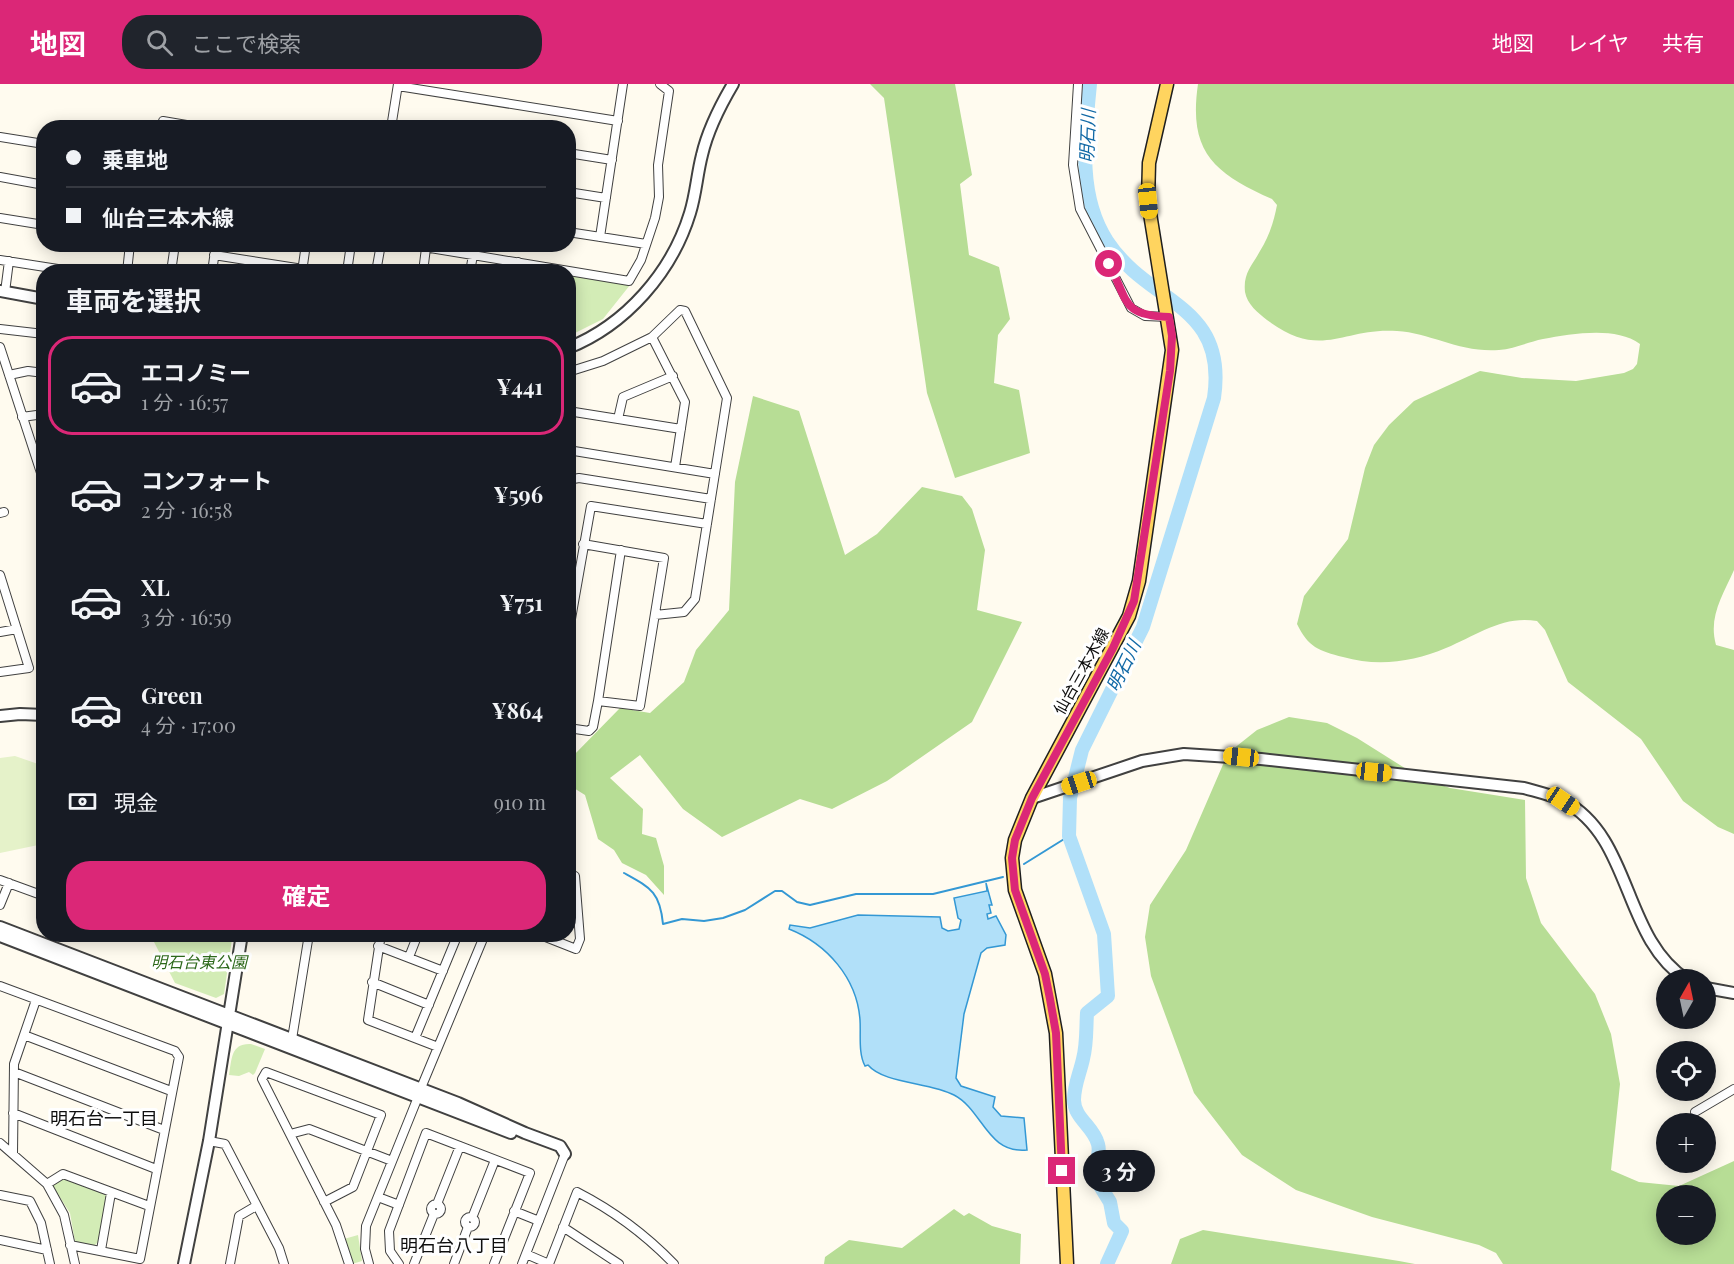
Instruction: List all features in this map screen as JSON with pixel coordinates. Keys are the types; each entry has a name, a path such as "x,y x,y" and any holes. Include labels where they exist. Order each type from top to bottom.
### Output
{"main road":[{"name":"仙台三本木線","path":"1068,1264 1056,1033 1045,974 1015,890 1012,867 1015,840 1032,798 1113,648 1134,601 1170,371 1172,336 1150,221 1148,179 1154,135 1167,84"}],"street":[{"path":"600,237 623,84"},
{"path":"576,273 629,281 646,244 659,197 658,165 669,91 660,84"},
{"path":"576,343 617,320 650,287 663,270 684,230 707,138 733,84"},
{"path":"1078,84 1073,165 1080,209 1131,308 1145,316 1168,312"},
{"path":"392,120 398,85 618,121"},
{"path":"0,137 36,143"},
{"path":"576,154 612,160"},
{"path":"0,177 36,184"},
{"path":"576,193 606,198"},
{"path":"0,218 36,224"},
{"path":"576,233 646,244"},
{"path":"213,264 215,252"},
{"path":"453,252 528,264"},
{"path":"214,255 267,264"},
{"path":"471,264 473,255"},
{"path":"36,265 4,260 3,292 36,297"},
{"path":"576,369 603,361 652,337 680,310 685,311 727,394 693,604 684,612 655,615"},
{"path":"0,329 36,333"},
{"path":"652,337 685,402 675,467"},
{"path":"0,348 22,417 36,448"},
{"path":"9,375 28,370 36,372"},
{"path":"618,419 623,397 673,376"},
{"path":"576,412 681,429"},
{"path":"22,417 36,415"},
{"path":"576,451 715,474"},
{"path":"576,479 711,499"},
{"path":"576,587 591,506 707,524"},
{"path":"583,544 664,558 640,706 598,701"},
{"path":"576,729 589,731 593,727 621,550"},
{"path":"0,575 3,593 29,668 0,672"},
{"path":"0,632 17,630"},
{"path":"0,716 36,715"},
{"path":"1032,798 1142,761 1184,754 1261,759 1524,788 1546,794 1576,809 1599,832 1608,846 1641,924 1656,952 1673,969"},
{"path":"0,880 36,893"},
{"path":"0,905 9,883"},
{"path":"558,942 576,949 580,939 576,889"},
{"path":"0,927 36,942"},
{"path":"0,936 419,1092"},
{"path":"37,942 229,1020 292,1039 565,1154 522,1264"},
{"path":"184,1264 209,1141 241,942"},
{"path":"292,1039 308,942"},
{"path":"379,942 368,1020 438,1047"},
{"path":"409,957 415,942"},
{"path":"415,1038 455,942"},
{"path":"369,1264 365,1249 366,1226 482,942"},
{"path":"378,946 443,971"},
{"path":"372,982 429,1005"},
{"path":"0,986 175,1051 179,1057 140,1258 70,1245"},
{"path":"1716,990 1734,993"},
{"path":"13,1154 14,1072 36,1000"},
{"path":"24,1035 171,1091"},
{"path":"324,1202 353,1187 381,1115 266,1071 262,1079 324,1202 336,1225 349,1264"},
{"path":"14,1072 164,1130"},
{"path":"1695,1112 1734,1089"},
{"path":"13,1113 156,1169"},
{"path":"290,1134 309,1129 392,1161"},
{"path":"399,1264 390,1251 388,1241 426,1133 530,1173 494,1264"},
{"path":"209,1141 225,1144 279,1248 284,1264"},
{"path":"0,1143 47,1184 64,1215 75,1264"},
{"path":"414,1264 434,1214 440,1211 437,1204 460,1146"},
{"path":"454,1264 468,1227 465,1221 472,1218 495,1160"},
{"path":"47,1184 63,1174 149,1206"},
{"path":"526,1254 549,1264 577,1192 635,1227 674,1264"},
{"path":"100,1250 111,1193"},
{"path":"0,1195 30,1202 41,1223 50,1264"},
{"path":"378,1197 399,1205"},
{"path":"230,1264 239,1216 256,1206"},
{"path":"514,1212 539,1221"},
{"path":"563,1227 619,1264"},
{"path":"0,1240 47,1250"}],"green space":[{"path":"870,84 955,84 972,175 960,184 969,255 999,267 1010,319 998,335 994,383 1019,390 1030,453 955,478 927,393 884,98"},
{"path":"1198,84 1734,84 1734,570 1718,606 1714,635 1716,645 1734,650 1734,834 1718,827 1683,801 1641,739 1568,682 1545,630 1537,621 1501,623 1434,653 1395,662 1369,662 1335,655 1315,647 1305,638 1297,624 1304,596 1348,539 1365,468 1374,445 1389,425 1414,401 1480,371 1522,378 1576,381 1624,373 1633,369 1637,364 1640,344 1618,335 1593,333 1543,339 1505,349 1485,350 1471,349 1422,335 1397,331 1378,331 1318,340 1286,332 1257,311 1250,304 1245,292 1247,275 1269,235 1277,205 1272,199 1235,180 1220,169 1210,157 1197,127"},
{"path":"576,275 630,285 603,319 576,332"},
{"path":"753,396 799,411 845,555 877,534 922,487 962,496 972,509 985,550 977,610 1022,622 972,722 887,781 832,809 800,799 722,837 683,809 640,755 610,778 643,809 642,834 656,838 664,866 664,895 646,875 622,863 614,850 598,839 585,795 576,789 576,753 620,708 650,713 684,682 696,650 729,610 735,482"},
{"path":"1289,717 1327,723 1357,738 1419,777 1450,788 1525,800 1526,878 1541,923 1595,994 1611,1034 1620,1084 1611,1170 1639,1182 1669,1185 1656,1185 1656,1245 1716,1245 1716,1185 1681,1185 1708,1173 1716,1173 1716,1169 1734,1161 1734,1264 1503,1264 1496,1253 1479,1245 1372,1217 1296,1190 1242,1155 1194,1093 1151,976 1145,937 1150,905 1186,850 1228,753 1257,730"},
{"path":"15,756 36,763 36,845 0,853 0,758"},
{"name":"明石台東公園","path":"154,942 232,942 224,994 216,998 175,983"},
{"path":"244,1044 265,1049 255,1073 253,1075 249,1072 239,1076 229,1075 236,1049"},
{"path":"66,1177 102,1191 107,1196 99,1241 94,1246 75,1242 70,1213 52,1185"},
{"path":"954,1209 964,1216 969,1213 992,1226 1021,1234 1020,1264 824,1264 825,1257 849,1240 902,1248"},
{"path":"1203,1230 1415,1264 1171,1264 1180,1239"},
{"path":"358,1235 362,1261 352,1264 344,1239"}],"water":[{"path":"986,883 992,905 989,905 991,913 987,914 988,919 996,916 1006,935 1005,945 987,948 981,953 964,1014 956,1078 961,1086 995,1097 993,1107 1001,1116 1024,1118 1027,1150 1003,1145 986,1130 972,1110 954,1095 885,1076 868,1065 865,1066 861,1049 858,1005 846,977 827,953 803,935 789,929 790,925 810,928 858,915 940,917 942,928 948,931 959,929 961,920 958,918 954,898 987,891"}],"waterway":[{"name":"明石川","path":"1090,84 1085,165 1087,185 1097,223 1107,241 1124,262 1182,308 1197,323 1209,342 1215,367 1214,398 1143,627 1082,750 1070,798 1069,836 1104,934 1108,996 1087,1013 1085,1048 1074,1100 1077,1112 1096,1138 1099,1152 1094,1176 1110,1202 1114,1223 1122,1231 1107,1264"},
{"path":"1024,864 1069,836"},
{"path":"624,873 652,892 662,913 663,924 682,919 704,921 723,918 745,910 775,891 782,891 797,902 810,905 856,894 933,894 1003,877"}],"district":[{"name":"明石台一丁目","path":"104,1119"},
{"name":"明石台八丁目","path":"454,1246"}],"route":[{"path":"1062,1171 1056,1033 1045,974 1015,890 1012,858 1020,825 1032,798 1113,648 1134,601 1157,464 1172,350 1169,317 1145,316 1135,312 1127,303 1109,264"}]}
